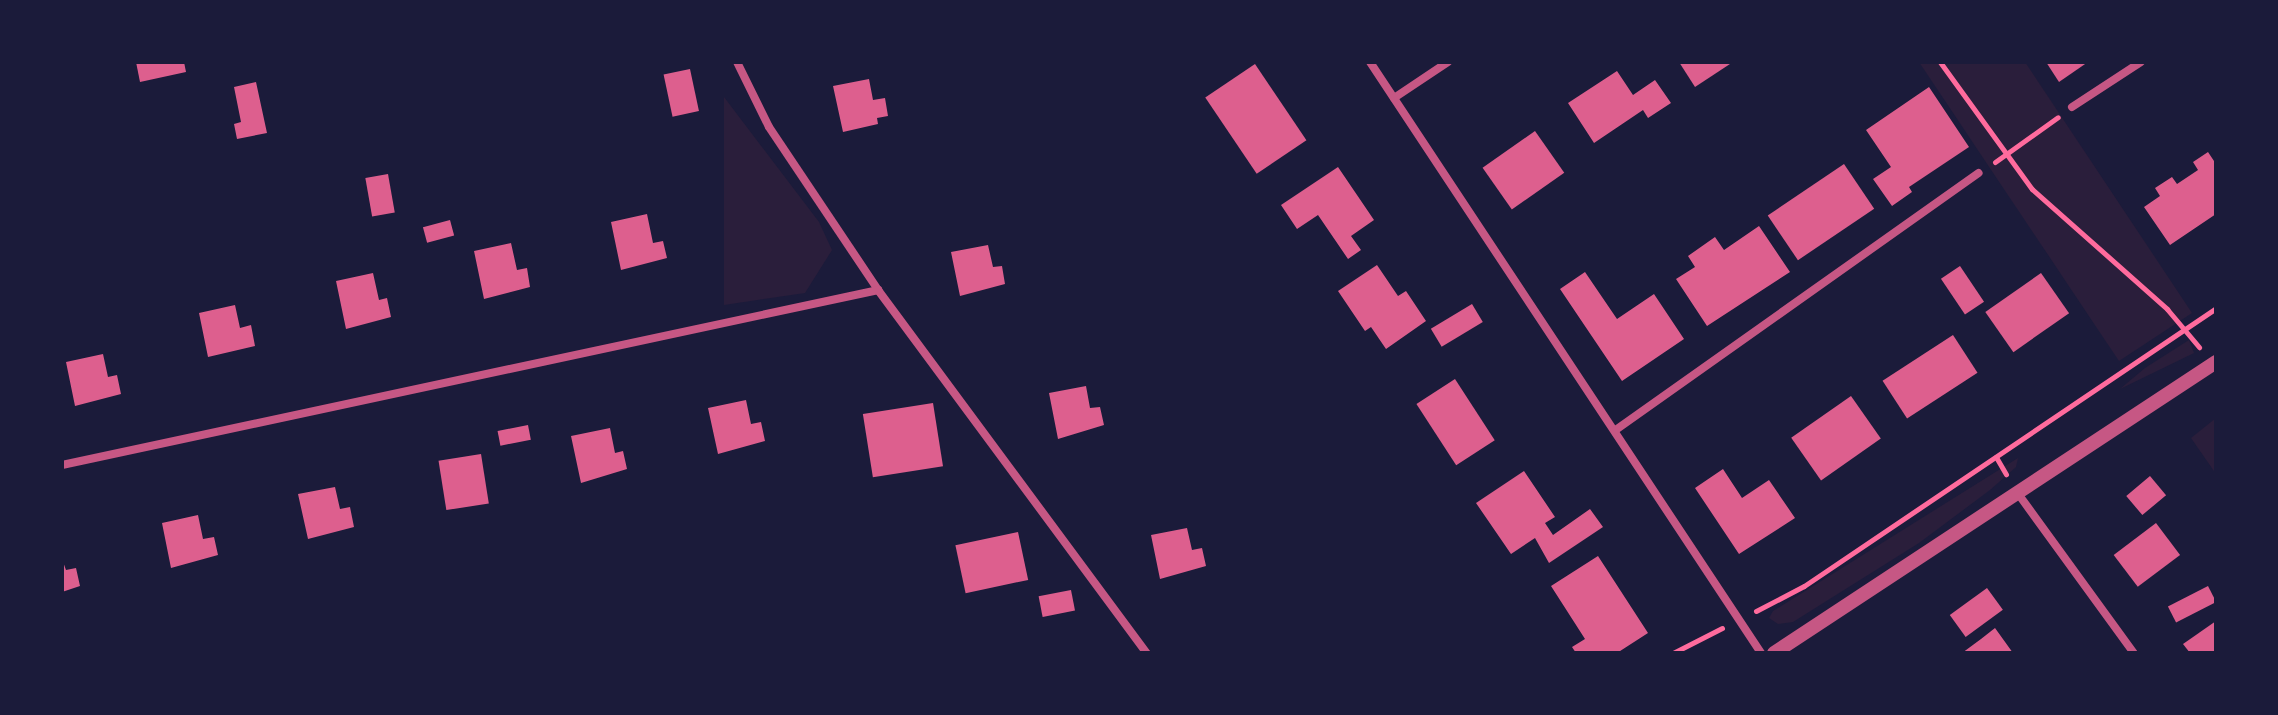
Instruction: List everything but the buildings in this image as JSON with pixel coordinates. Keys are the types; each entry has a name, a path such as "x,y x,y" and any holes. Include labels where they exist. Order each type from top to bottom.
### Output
{"street":[{"path":"737,62 769,127 878,290 1147,653"},
{"path":"1370,62 1617,429 1736,622 1761,653"},
{"path":"1394,98 1448,62"},
{"path":"2072,107 2141,62"},
{"path":"1617,429 1979,173"},
{"path":"62,465 878,290"},
{"path":"1774,653 2019,495 2215,363"},
{"path":"2019,495 2134,653"}],"path":[{"path":"1940,62 2032,189 2167,309 2215,363"},
{"path":"1979,173 2072,107"},
{"path":"1673,653 1804,586 2216,308"}],"shaded area":[{"path":"1919,62 2025,62 2192,313 2119,361"},
{"path":"724,97 819,222 832,250 805,293 724,305"},
{"path":"2189,340 2194,353 2120,389 2145,368"},
{"path":"2216,418 2216,474 2191,438"},
{"path":"2018,458 2016,467 1990,490 1919,543 1793,622 1778,624 1769,618 1773,611"}]}
